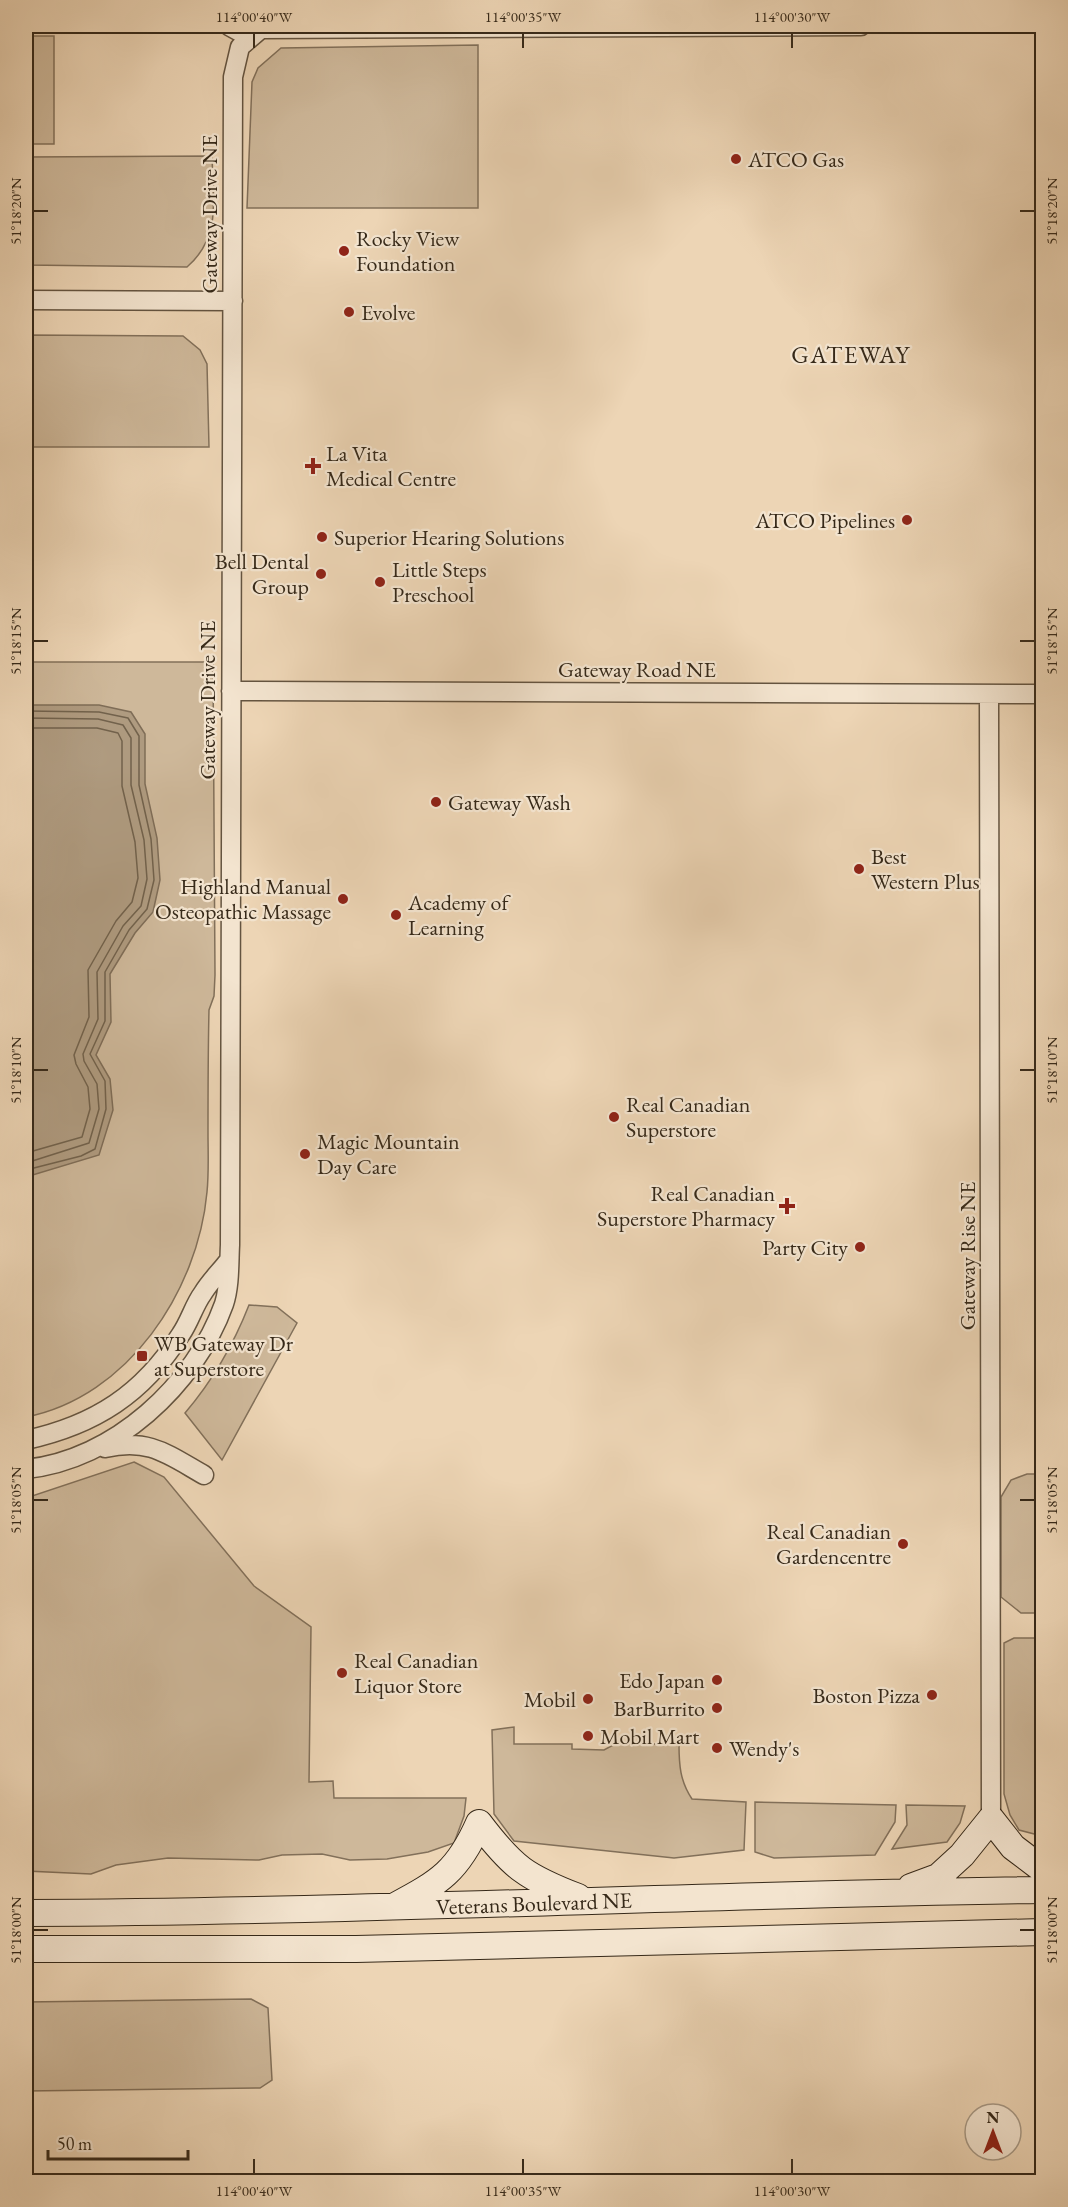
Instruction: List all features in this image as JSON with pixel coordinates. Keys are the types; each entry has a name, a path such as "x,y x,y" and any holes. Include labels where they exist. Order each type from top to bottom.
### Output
{"main road":[{"path":"899,1891 938,1877 962,1855 991,1818 1013,1847 1042,1869"},
{"path":"391,1908 439,1882 469,1847 479,1823 505,1857 517,1867 544,1884 590,1901"},
{"name":"Veterans Boulevard NE","path":"26,1913 391,1908 899,1891 1042,1890"},
{"path":"26,1901 96,1913"},
{"name":"Veterans Boulevard NE","path":"26,1949 356,1949 1042,1932"}],"street":[{"path":"229,26 249,37 261,29 861,26"},
{"name":"Gateway Drive NE","path":"26,1469 85,1452 125,1429 180,1381 201,1353 225,1302 229,1260 233,77 240,47 249,37"},
{"path":"26,300 233,301"},
{"name":"Gateway Road NE","path":"231,691 1042,694"},
{"name":"Gateway Rise NE","path":"989,694 991,1818"},
{"path":"26,1440 58,1433 94,1418 135,1391 182,1333 203,1293 229,1260"},
{"path":"85,1452 127,1443 145,1445 204,1475"}],"shaded area":[{"path":"26,36 54,36 54,144 26,144"},
{"path":"478,45 478,208 247,208 252,82 258,68 281,48"},
{"path":"212,156 214,201 211,230 206,243 187,267 26,265 26,157"},
{"path":"26,335 183,336 200,350 207,364 209,447 26,447"},
{"path":"26,662 213,662 215,975 214,996 209,1010 207,1192 201,1229 189,1266 173,1301 151,1334 126,1363 96,1387 63,1406 26,1417"},
{"path":"249,1305 277,1307 297,1323 222,1460 185,1413 222,1362"},
{"path":"134,1462 164,1477 254,1586 311,1627 309,1782 333,1781 334,1798 466,1798 464,1816 454,1843 428,1852 387,1859 350,1860 322,1854 282,1855 259,1860 168,1858 116,1865 91,1874 26,1871 26,1498"},
{"path":"1027,1474 1042,1474 1042,1613 1021,1613 1001,1597 1001,1497 1011,1480"},
{"path":"1014,1638 1042,1638 1042,1836 1019,1830 1010,1815 1004,1794 1004,1643"},
{"path":"514,1727 514,1744 572,1744 572,1749 604,1750 615,1744 679,1744 681,1773 692,1799 746,1802 744,1850 674,1858 514,1841 494,1814 492,1730"},
{"path":"755,1802 896,1805 895,1822 875,1855 774,1858 755,1852"},
{"path":"906,1805 965,1806 960,1823 947,1842 892,1849 907,1825"},
{"path":"251,1999 268,2008 272,2080 260,2088 26,2091 26,2002"}],"water":[{"path":"26,705 99,705 131,712 145,734 145,784 157,838 160,880 153,912 135,933 110,974 111,1022 96,1055 110,1079 113,1110 99,1155 26,1177"}],"place":[{"name":"ATCO Gas","path":"736,159"},
{"name":"Rocky View Foundation","path":"344,251"},
{"name":"Evolve","path":"349,312"},
{"name":"La Vita Medical Centre","path":"313,466"},
{"name":"ATCO Pipelines","path":"907,520"},
{"name":"Superior Hearing Solutions","path":"322,537"},
{"name":"Bell Dental Group","path":"321,574"},
{"name":"Little Steps Preschool","path":"380,582"},
{"name":"Gateway Wash","path":"436,802"},
{"name":"Best Western Plus","path":"859,869"},
{"name":"Highland Manual Osteopathic Massage","path":"343,899"},
{"name":"Academy of Learning","path":"396,915"},
{"name":"Real Canadian Superstore","path":"614,1117"},
{"name":"Magic Mountain Day Care","path":"305,1154"},
{"name":"Real Canadian Superstore Pharmacy","path":"787,1206"},
{"name":"Party City","path":"860,1247"},
{"name":"WB Gateway Dr at Superstore","path":"142,1356"},
{"name":"Real Canadian Gardencentre","path":"903,1544"},
{"name":"Real Canadian Liquor Store","path":"342,1673"},
{"name":"Edo Japan","path":"717,1680"},
{"name":"Boston Pizza","path":"932,1695"},
{"name":"Mobil","path":"588,1699"},
{"name":"BarBurrito","path":"717,1708"},
{"name":"Mobil Mart","path":"588,1736"},
{"name":"Wendy's","path":"717,1748"}],"district":[{"name":"GATEWAY","path":"851,355"}]}
